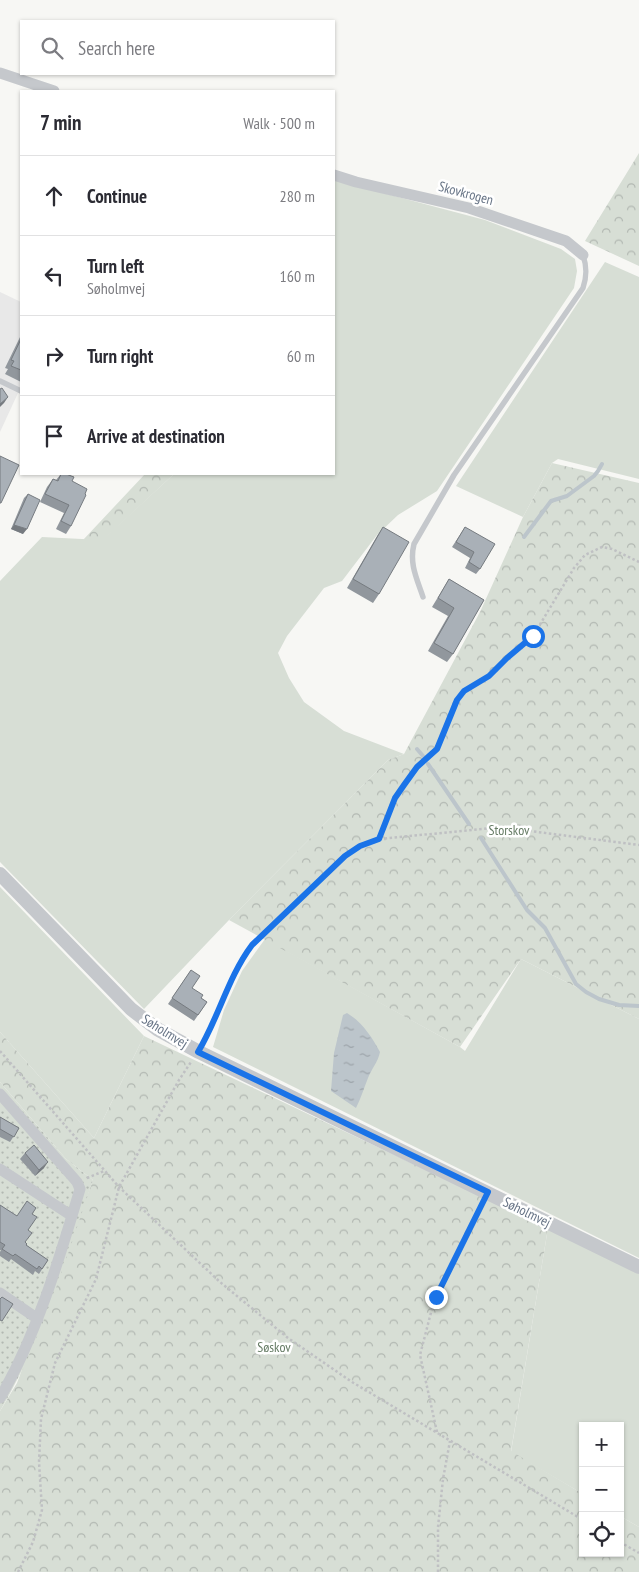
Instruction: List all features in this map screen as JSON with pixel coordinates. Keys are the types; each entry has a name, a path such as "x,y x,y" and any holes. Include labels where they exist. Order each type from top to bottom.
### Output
{"street":[{"path":"0,73 51,90"},
{"name":"Skovkrogen","path":"335,175 468,208 566,241 584,255"},
{"name":"Søholmvej","path":"0,874 131,1009 156,1029 198,1052 639,1267"},
{"path":"0,1094 77,1182 80,1189 38,1319 0,1398"},
{"path":"0,1169 72,1216"},
{"path":"0,1293 38,1319"}],"lane":[{"path":"424,598 412,568 411,554 414,544 454,475 583,288 586,278 584,255"},
{"path":"0,381 20,390"}],"path":[{"path":"379,839 395,798 417,767 437,749 457,700 464,691 489,676 533,636 574,568 585,555 602,547 612,549 639,562"},
{"path":"18,1572 33,1542 42,1510 39,1462 41,1420 54,1363 96,1279 119,1187 179,1080 209,1034 241,959 252,945 345,856 360,846 379,839 493,828 639,845"},
{"path":"0,1051 119,1187 220,1282 288,1338 352,1382 579,1518"},
{"path":"77,1182 104,1171"},
{"path":"437,1433 420,1355 436,1297 488,1192"},
{"path":"438,1572 438,1527 443,1479 450,1441"},
{"path":"624,1544 639,1553"}],"shaded area":[{"path":"0,292 20,302 20,394 18,393 0,432"}],"green space":[{"path":"639,153 639,266 585,241"},
{"path":"335,180 485,220 561,249 575,259 577,271 574,288 437,491 398,515 377,535 342,581 324,588 287,636 278,653 289,678 304,702 344,731 404,754 388,760 229,920 144,1009 0,862 0,581 42,537 102,540 173,475 335,475"},
{"path":"605,262 639,277 639,479 558,459 552,463 523,517 456,486"},
{"name":"Storskov","path":"552,463 639,483 639,1019 521,959 460,1047 229,920 388,760 404,754 480,612 523,517"},
{"path":"144,475 173,475 102,541 83,540"},
{"path":"0,887 144,1036 94,1138 0,1032"},
{"path":"265,939 465,1051 521,959 639,1019 639,1258 213,1047 224,1010 242,971"},
{"name":"Søskov","path":"0,1032 94,1138 144,1036 548,1228 511,1451 579,1492 579,1557 624,1557 624,1518 639,1527 639,1572 0,1572 0,1411 17,1383 93,1180 66,1159 0,1082"},
{"path":"0,1082 66,1159 93,1180 41,1327 29,1356 0,1411"},
{"path":"548,1228 639,1274 639,1527 624,1518 624,1422 579,1422 579,1492 511,1452"}],"water":[{"path":"347,1013 366,1030 380,1052 356,1108 331,1091 334,1053 343,1015"}],"building":[{"path":"20,341 20,370 11,366 14,361 11,360"},
{"path":"2,388 8,397 0,404 0,389"},
{"path":"0,456 19,465 1,503 0,503"},
{"path":"61,475 69,475 74,477 72,481 87,489 71,526 61,521 69,505 45,494 53,479 58,481"},
{"path":"28,494 40,500 27,529 14,525"},
{"path":"383,527 409,542 379,594 353,579"},
{"path":"465,527 495,544 480,569 469,562 474,552 456,542"},
{"path":"449,579 484,600 453,654 434,643 454,608 438,598"},
{"path":"191,970 200,976 192,988 203,995 201,998 207,1002 198,1015 172,998"},
{"path":"0,1117 19,1128 14,1137 0,1129"},
{"path":"34,1145 48,1162 39,1170 25,1153"},
{"path":"27,1201 36,1208 32,1214 37,1217 28,1230 32,1233 25,1242 26,1245 48,1260 42,1269 39,1266 37,1269 15,1254 13,1256 2,1249 5,1245 0,1242 0,1205 17,1216"},
{"path":"2,1297 13,1304 2,1321 0,1320 0,1299"}],"waterway":[{"path":"524,537 551,501 567,496 594,476 602,464"},
{"path":"417,749 423,756"},
{"path":"428,764 469,824"},
{"path":"481,838 527,910 545,928 576,984 599,999 619,1005 639,1006"}],"route":[{"path":"436,1297 488,1192 198,1052 209,1034 241,959 252,945 345,856 360,846 379,839 395,798 417,767 437,749 457,700 464,691 489,676 533,636"}]}
